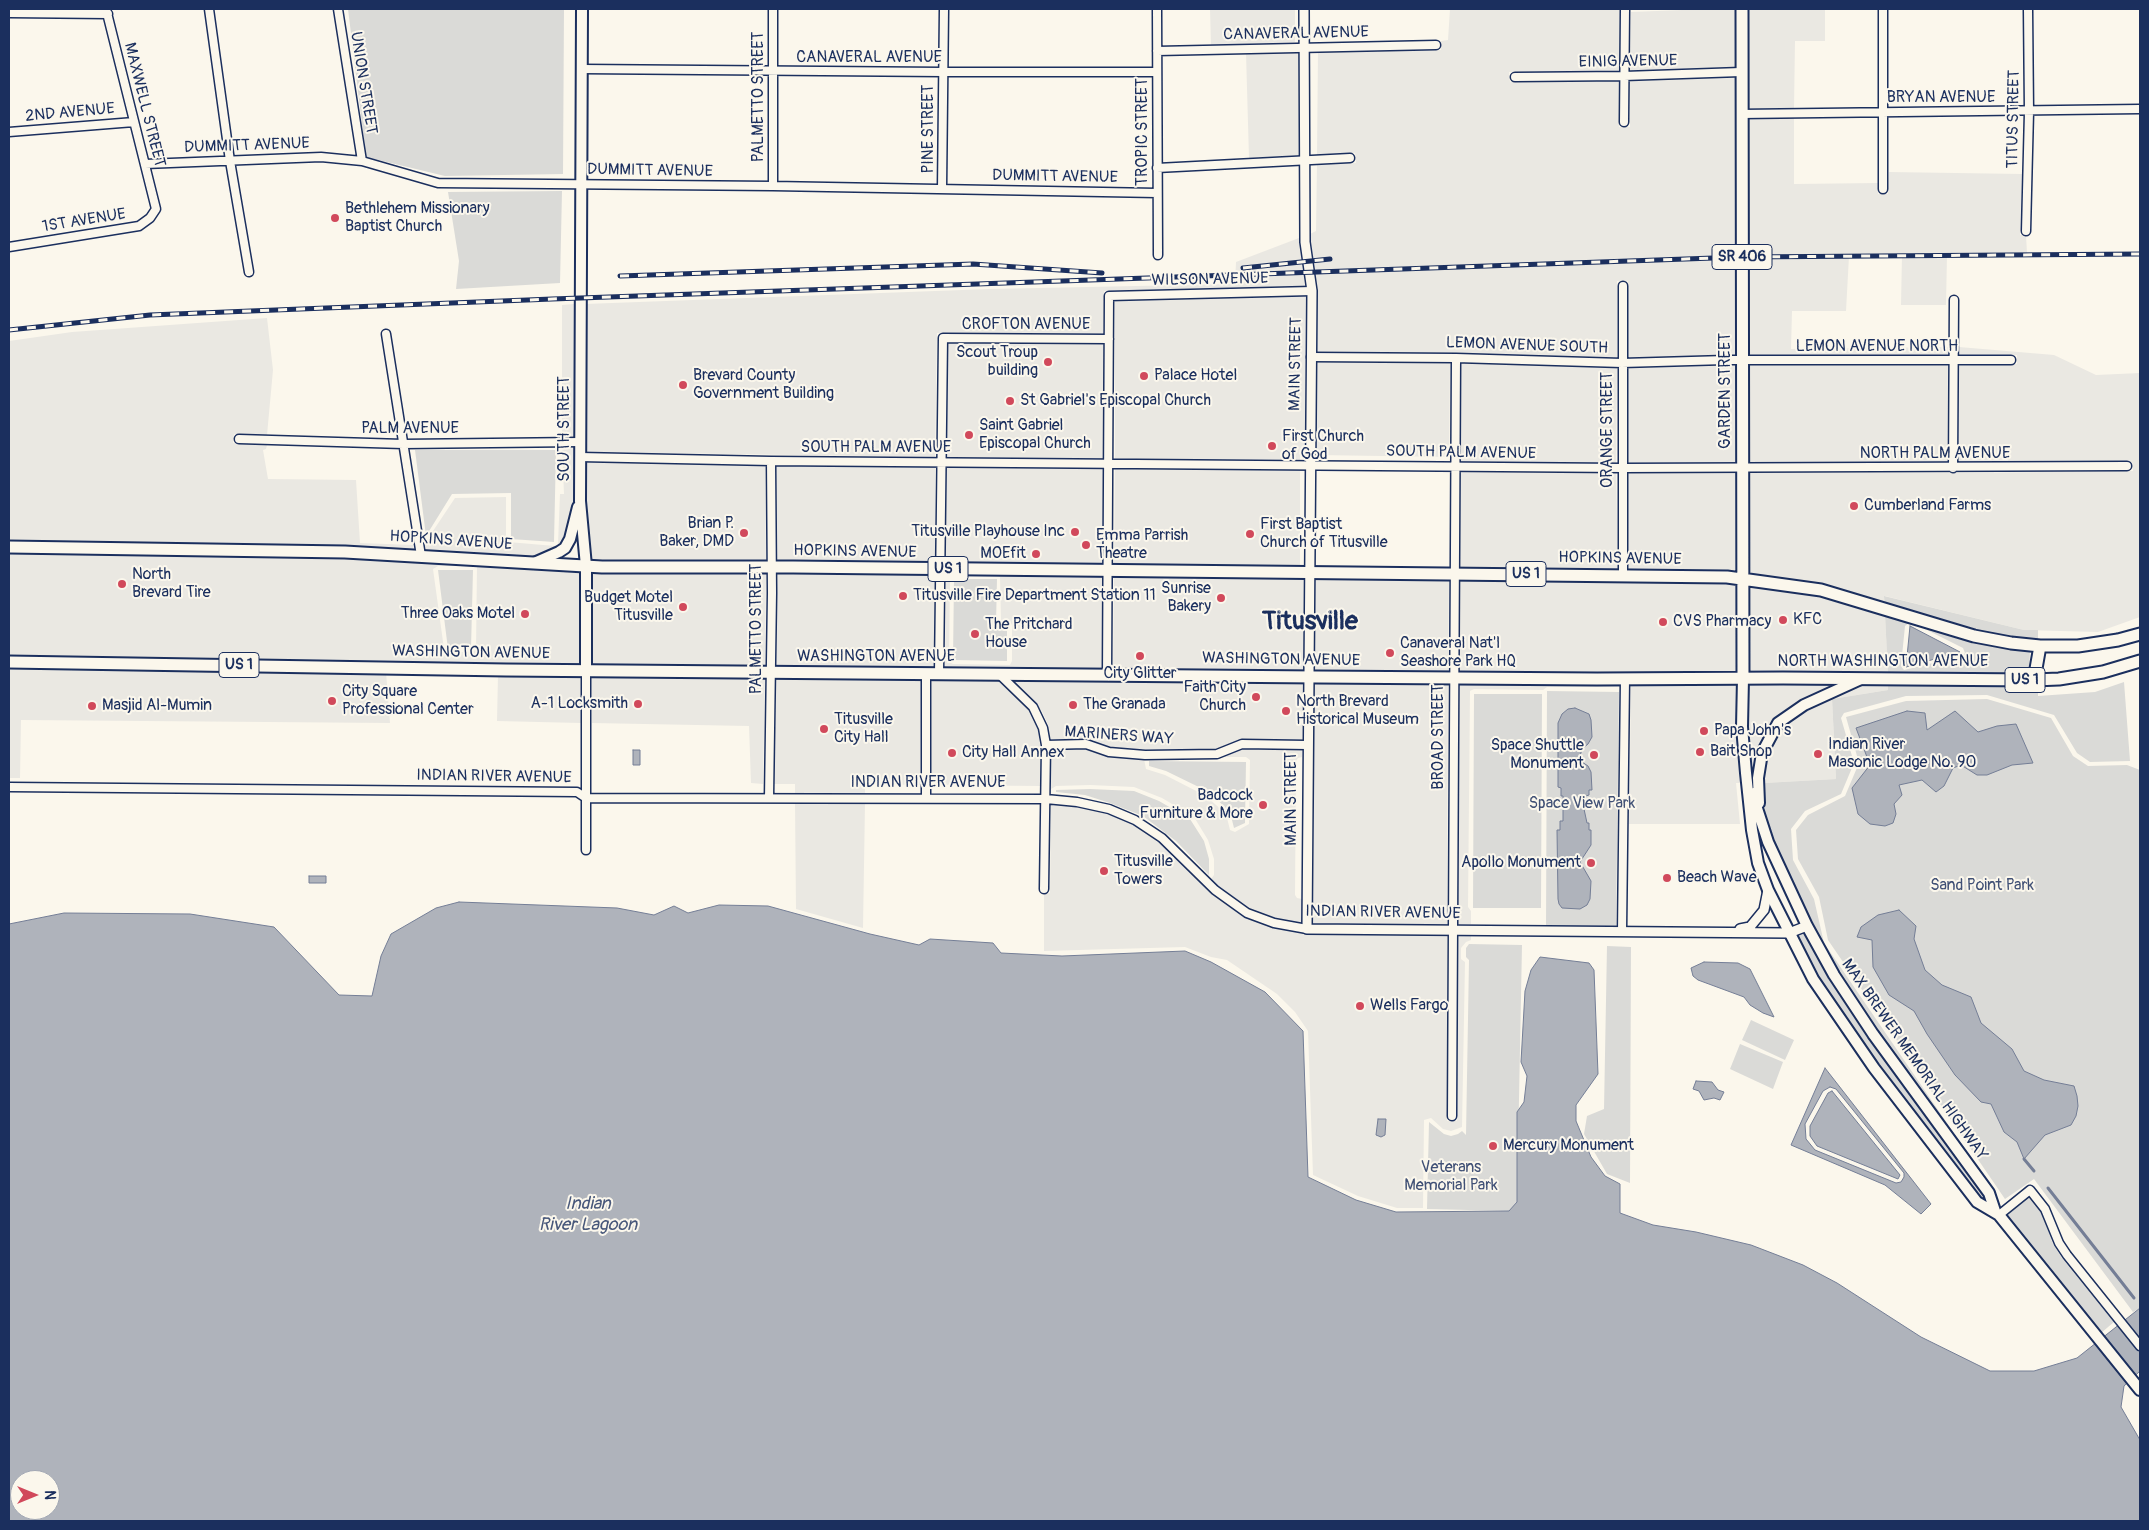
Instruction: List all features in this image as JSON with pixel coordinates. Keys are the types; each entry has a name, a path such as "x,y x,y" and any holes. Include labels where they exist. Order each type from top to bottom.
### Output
{"main road":[{"name":"SOUTH STREET","path":"582,9 580,501 586,566 586,671"},
{"name":"GARDEN STREET","path":"1742,9 1742,727 1752,830 1758,863 1768,890 1789,933"},
{"path":"534,563 565,548 570,538 580,501"},
{"name":"HOPKINS AVENUE","path":"9,547 345,552 586,566 1623,575 1743,578 1821,590 1849,599"},
{"name":"NORTH WASHINGTON AVENUE","path":"1849,599 1974,636 2011,643 2040,646 2098,644 2140,634"},
{"path":"2034,680 2040,646"},
{"name":"NORTH WASHINGTON AVENUE","path":"1743,678 2059,679 2103,672 2140,661"},
{"name":"WASHINGTON AVENUE","path":"9,662 586,671 1454,678 1743,678"},
{"path":"1759,814 1758,778 1762,753 1778,723 1804,704 1862,678"},
{"name":"GARDEN STREET","path":"1746,773 1768,842 1807,926"},
{"name":"MAX BREWER MEMORIAL HIGHWAY","path":"1807,926 1834,975 1873,1034 1989,1192 1997,1213 2140,1390"},
{"name":"MAX BREWER MEMORIAL HIGHWAY","path":"1789,933 1814,979 1874,1068 1977,1202 1997,1213"}],"street":[{"path":"209,9 230,161 249,272"},
{"name":"UNION STREET","path":"338,9 362,161"},
{"name":"PALMETTO STREET","path":"772,186 773,9"},
{"name":"PINE STREET","path":"942,189 944,9"},
{"name":"TROPIC STREET","path":"1156,9 1158,255"},
{"name":"MAIN STREET","path":"1304,9 1305,242 1312,291 1307,929"},
{"path":"1624,122 1625,9"},
{"path":"1883,9 1883,189"},
{"name":"TITUS STREET","path":"2026,230 2029,112 2028,9"},
{"path":"9,13 107,11"},
{"name":"MAXWELL STREET","path":"107,11 156,209"},
{"name":"CANAVERAL AVENUE","path":"1157,51 1436,45"},
{"name":"CANAVERAL AVENUE","path":"582,69 772,72 1157,72"},
{"name":"EINIG AVENUE","path":"1515,77 1741,72"},
{"name":"BRYAN AVENUE","path":"1742,114 2029,112 2140,109"},
{"name":"2ND AVENUE","path":"9,132 134,122"},
{"name":"DUMMITT AVENUE","path":"146,164 321,157 362,161 438,183 772,186 1157,193"},
{"path":"1157,168 1350,158"},
{"name":"1ST AVENUE","path":"9,247 139,226 150,218 156,209"},
{"name":"ORANGE STREET","path":"1623,286 1623,575"},
{"name":"WILSON AVENUE","path":"1109,339 1109,296 1312,291"},
{"path":"1953,468 1954,300"},
{"path":"386,334 421,556"},
{"name":"CROFTON AVENUE","path":"941,462 942,338 1109,339"},
{"path":"1108,675 1109,339"},
{"name":"LEMON AVENUE SOUTH","path":"1311,357 1456,358 1622,363 1742,360"},
{"name":"BROAD STREET","path":"1452,1116 1456,358"},
{"name":"LEMON AVENUE NORTH","path":"1742,360 2012,360"},
{"name":"PALM AVENUE","path":"239,439 403,444 580,442"},
{"name":"SOUTH PALM AVENUE","path":"580,457 771,461 1742,468"},
{"name":"PALMETTO STREET","path":"769,798 771,461"},
{"path":"939,673 941,462"},
{"name":"NORTH PALM AVENUE","path":"1742,468 2127,466"},
{"name":"SOUTH STREET","path":"586,671 586,850"},
{"path":"926,673 926,798"},
{"path":"999,674 1038,713 1043,728 1046,745 1044,889"},
{"path":"1622,931 1625,678"},
{"name":"MARINERS WAY","path":"1046,745 1086,744 1109,752 1145,755 1217,754 1242,744 1308,745"},
{"name":"INDIAN RIVER AVENUE","path":"9,787 577,792 586,798 1046,799 1078,802 1109,809 1135,820 1162,838 1215,890 1247,913 1274,923 1307,929 1789,933 1807,926"},
{"path":"1730,932 1750,927 1764,910 1768,890"},
{"path":"1997,1213 2030,1190 2045,1209 2059,1243 2067,1255 2140,1346"}],"shaded area":[{"path":"1210,9 1295,9 1295,42 1211,45"},
{"path":"1450,9 1620,9 1619,71 1509,72 1510,82 1619,81 1619,127 1630,127 1630,81 1735,77 1737,356 1628,358 1628,281 1617,281 1617,358 1317,352 1317,286 1310,234 1316,231 1317,164 1356,163 1355,153 1317,155 1318,52 1441,50 1441,41 1448,40"},
{"path":"1736,9 1735,68 1630,71 1631,12"},
{"path":"1747,9 1825,9 1825,41 1795,41 1794,108 1747,109"},
{"path":"1299,52 1299,155 1249,158 1246,53"},
{"path":"1794,118 1794,184 1878,183 1878,194 1888,194 1889,172 2022,174 2020,235 2026,235 2027,253 1947,255 1946,305 1901,305 1902,255 1849,256 1846,311 1792,311 1791,349 1948,347 1948,356 1748,356 1747,119"},
{"path":"1299,238 1305,286 1104,291 1103,334 937,333 935,457 586,452 585,304 989,289 1235,284 1236,262"},
{"path":"1306,296 1305,455 1300,455 1300,460 1115,459 1115,301"},
{"path":"574,304 575,437 562,437 562,305"},
{"path":"267,318 273,370 267,435 234,434 233,443 267,445 266,449 263,450 268,479 356,480 360,543 413,545 414,550 345,547 9,542 9,341 72,332"},
{"path":"948,343 1103,343 1104,459 946,457"},
{"path":"1959,347 2054,355 2096,375 2140,373 2140,617 2098,632 2024,630 1885,596 1885,604 1822,585 1749,573 1748,473 2133,471 2132,462 1958,464 1959,366 2017,364 2017,355 1959,356"},
{"path":"1317,361 1450,363 1449,457 1316,455"},
{"path":"1461,363 1617,368 1616,464 1460,462"},
{"path":"1737,365 1737,463 1627,464 1628,368"},
{"path":"1748,365 1948,366 1947,464 1748,463"},
{"path":"562,447 575,447 574,501 565,537 556,548 533,558 426,551 425,545 428,545 427,540 455,498 506,497 506,538 508,542 555,546 558,544 560,494 564,494"},
{"path":"586,462 765,465 766,563 591,561 585,502"},
{"path":"776,466 935,467 935,564 777,563"},
{"path":"946,467 1104,469 1103,566 946,564"},
{"path":"1115,469 1300,470 1300,567 1114,566"},
{"path":"1460,472 1616,473 1618,570 1460,569"},
{"path":"1627,473 1737,473 1738,572 1629,570"},
{"path":"9,552 345,557 581,570 580,666 9,657","holes":["473,565 477,567 476,649 474,651 447,653 444,649 433,569 438,566"]},
{"path":"592,571 766,573 765,668 591,666"},
{"path":"777,572 935,574 934,669 776,667"},
{"path":"946,574 1103,576 1102,670 1001,669 999,667 997,669 945,669","holes":["954,575 997,575 1000,577 1001,620 1009,621 1012,625 1012,661 1010,665 953,664 949,662 950,578"]},
{"path":"1114,576 1304,577 1303,672 1113,670"},
{"path":"1315,577 1449,579 1448,673 1314,672"},
{"path":"1460,579 1738,582 1737,673 1459,673"},
{"path":"1749,583 1829,597 1885,615 1888,674 1748,673"},
{"path":"9,667 386,672 390,723 21,720 20,778 9,778"},
{"path":"498,675 580,676 581,723 497,721"},
{"path":"591,676 765,677 763,784 751,783 749,726 592,723"},
{"path":"776,677 921,678 920,785 865,784 865,793 795,793 795,784 774,784"},
{"path":"932,678 996,679 1029,710 1038,728 1040,786 931,785"},
{"path":"1011,679 1303,682 1302,740 1242,739 1216,749 1145,750 1110,747 1085,739 1050,740 1049,727 1042,711"},
{"path":"1314,682 1448,683 1447,924 1313,924"},
{"path":"1459,683 1620,684 1620,687 1547,687 1543,690 1474,689 1470,691 1468,907 1471,911 1471,924 1458,924"},
{"path":"1631,683 1737,683 1737,727 1742,783 1736,783 1740,824 1629,824"},
{"path":"1748,683 1838,683 1801,700 1773,721 1757,751 1753,776 1748,727"},
{"path":"1864,683 1888,683 1888,690 1832,699 1836,779 1764,783 1767,755 1782,726 1807,709"},
{"path":"1085,749 1109,757 1144,759 1146,769 1165,775 1206,796 1226,814 1230,830 1235,832 1249,824 1250,760 1246,757 1222,757 1243,749 1302,750 1302,757 1296,761 1295,895 1297,898 1302,899 1302,923 1276,918 1250,908 1219,887 1211,879 1214,875 1214,859 1208,840 1194,817 1162,798 1134,787 1090,785 1056,786 1051,789 1051,750"},
{"path":"795,803 865,803 863,928 796,909"},
{"path":"1051,804 1076,806 1107,814 1132,824 1158,841 1212,894 1243,917 1272,927 1311,935 1447,934 1447,1121 1457,1121 1458,934 1471,934 1471,940 1466,942 1461,948 1461,959 1465,962 1462,1127 1451,1131 1443,1129 1431,1118 1424,1120 1423,1208 1397,1208 1358,1196 1313,1175 1308,1031 1295,1012 1277,994 1227,960 1211,957 1185,947 1044,951 1044,894 1050,893"}],"green space":[{"path":"348,9 564,9 563,174 445,176 366,157"},
{"path":"562,191 560,283 456,289 459,261 448,192"},
{"path":"415,450 556,450 554,542 511,539 511,493 452,494 426,536"},
{"path":"438,570 473,570 471,648 448,649"},
{"path":"954,579 997,579 996,624 1007,625 1007,661 953,660"},
{"path":"1884,596 2024,630 2038,630 2038,641 1976,631 1885,604"},
{"path":"1885,615 1910,622 1905,626 1901,666 1904,670 1962,656 1965,653 1963,648 1913,623 2030,650 2029,675 1888,674"},
{"path":"2124,682 2130,761 2090,762 2077,753 2054,715 1987,695 1906,696 1844,713 1841,718 1854,763 1841,794 1805,811 1791,829 1793,860 1814,899 1824,943 1986,1180 1878,1031 1839,973 1812,924 1773,841 1765,813 1764,783 1836,779 1832,699 1888,690 1888,683 2038,685 2038,696 2095,692"},
{"name":"Space View Park","path":"1547,691 1619,692 1616,927 1546,927"},
{"path":"1474,694 1542,694 1541,908 1473,908"},
{"name":"Sand Point Park","path":"1987,699 2051,718 2073,756 2088,766 2127,765 2140,770 2140,1308 2133,1312 2034,1179 2005,1199 1828,940 1819,897 1798,859 1796,830 1808,815 1845,796 1859,763 1846,717 1906,701"},
{"path":"1149,761 1246,762 1245,823 1234,828 1230,812 1209,792 1166,771 1149,766"},
{"path":"1056,790 1134,791 1159,801 1190,819 1204,841 1209,859 1209,875 1176,841 1143,816 1085,795 1056,792"},
{"path":"1805,932 1830,978 1866,1032 1984,1194 1986,1200 1981,1198 1860,1039 1818,977 1797,935"},
{"name":"Veterans Memorial Park","path":"1469,944 1522,945 1517,1202 1510,1211 1427,1209 1429,1122 1444,1134 1451,1136 1462,1131 1466,1135 1469,960 1466,957 1466,948"},
{"path":"1607,946 1631,947 1630,1183 1607,1174 1584,1134 1587,1116 1604,1109"},
{"path":"1751,1020 1794,1040 1785,1060 1742,1040"},
{"path":"1740,1044 1783,1062 1773,1089 1730,1069"},
{"path":"2029,1197 2041,1211 2053,1244 2062,1258 2114,1322 2101,1333 2006,1216"}],"water":[{"path":"1910,626 1960,652 1906,667"},
{"path":"1575,708 1589,714 1592,737 1582,749 1580,756 1582,762 1588,766 1591,772 1592,790 1589,790 1589,795 1586,796 1584,809 1587,823 1589,823 1589,830 1591,830 1591,845 1580,862 1591,881 1590,899 1587,905 1580,909 1562,908 1558,899 1557,830 1560,830 1560,821 1563,821 1563,796 1561,796 1561,788 1558,787 1558,723 1562,714 1568,709"},
{"path":"1907,711 1925,713 1927,730 1955,711 1978,732 1997,726 2016,724 2033,763 2012,765 1987,775 1977,775 1961,765 1953,768 1944,786 1936,792 1922,780 1899,785 1902,795 1894,804 1896,814 1893,823 1885,826 1870,824 1858,814 1852,788 1870,765 1856,728"},
{"path":"633,750 640,750 640,765 633,765"},
{"path":"309,876 326,876 326,883 309,883"},
{"name":"Indian River Lagoon","path":"459,902 617,908 654,915 674,906 688,913 719,905 768,906 870,934 919,945 930,939 993,943 1001,953 1062,956 1185,951 1211,962 1265,992 1303,1031 1308,1177 1356,1200 1396,1212 1509,1211 1517,1202 1517,1112 1524,1102 1527,1076 1521,1062 1525,991 1531,970 1540,957 1589,963 1594,970 1598,1074 1576,1105 1576,1121 1591,1157 1605,1176 1620,1184 1620,1213 1653,1225 1696,1232 1751,1245 1803,1265 1837,1283 1921,1337 1990,1371 2034,1371 2077,1358 2140,1308 2140,1371 2124,1386 2121,1407 2140,1440 2140,1521 9,1521 9,924 64,913 190,914 274,927 339,995 372,996 381,956 391,934 436,908"},
{"path":"1899,910 1916,926 1914,939 1925,970 1942,985 1971,997 1981,1023 2012,1049 2024,1071 2044,1080 2074,1086 2078,1106 2076,1116 2071,1125 2045,1135 2024,1159 2017,1142 2004,1132 1991,1104 1981,1102 1955,1075 1914,1011 1889,995 1873,967 1872,940 1857,937 1861,927 1878,915"},
{"path":"1704,962 1738,963 1750,969 1774,1017 1750,1005 1744,997 1698,980 1693,976 1691,968"},
{"path":"1825,1068 1931,1204 1921,1214 1885,1185 1791,1145","holes":["1830,1087 1836,1089 1904,1173 1901,1182 1896,1183 1815,1150 1806,1139 1805,1124 1823,1091"]},
{"path":"1696,1081 1712,1082 1718,1090 1724,1092 1720,1100 1714,1098 1704,1100 1699,1091 1693,1089"},
{"path":"1832,1091 1900,1175 1898,1179 1817,1146 1810,1136 1810,1126 1828,1093"},
{"path":"1378,1119 1386,1119 1385,1135 1381,1137 1376,1135"}],"waterway":[{"path":"2024,1159 2034,1171"},
{"path":"2048,1188 2134,1298"}],"railway":[{"path":"9,330 150,315 552,299 1742,257 2140,254"},
{"path":"1243,268 1330,259"},
{"path":"620,276 973,264 1102,273"}],"place":[{"name":"Bethlehem Missionary Baptist Church","path":"335,218"},
{"name":"Scout Troup building","path":"1048,362"},
{"name":"Palace Hotel","path":"1144,376"},
{"name":"Brevard County Government Building","path":"683,385"},
{"name":"St Gabriel's Episcopal Church","path":"1010,401"},
{"name":"Saint Gabriel Episcopal Church","path":"969,435"},
{"name":"First Church of God","path":"1272,446"},
{"name":"Cumberland Farms","path":"1854,506"},
{"name":"Titusville Playhouse Inc","path":"1075,532"},
{"name":"Brian P. Baker, DMD","path":"744,533"},
{"name":"First Baptist Church of Titusville","path":"1250,534"},
{"name":"Emma Parrish Theatre","path":"1086,545"},
{"name":"MOEfit","path":"1036,554"},
{"name":"North Brevard Tire","path":"122,584"},
{"name":"Titusville Fire Department Station 11","path":"903,596"},
{"name":"Sunrise Bakery","path":"1221,598"},
{"name":"Budget Motel Titusville","path":"683,607"},
{"name":"Three Oaks Motel","path":"525,614"},
{"name":"KFC","path":"1783,620"},
{"name":"CVS Pharmacy","path":"1663,622"},
{"name":"The Pritchard House","path":"975,634"},
{"name":"Canaveral Nat'l Seashore Park HQ","path":"1390,653"},
{"name":"City Glitter","path":"1140,656"},
{"name":"Faith City Church","path":"1256,697"},
{"name":"City Square Professional Center","path":"332,701"},
{"name":"A-1 Locksmith","path":"638,704"},
{"name":"The Granada","path":"1073,705"},
{"name":"Masjid Al-Mumin","path":"92,706"},
{"name":"North Brevard Historical Museum","path":"1286,711"},
{"name":"Titusville City Hall","path":"824,729"},
{"name":"Papa John's","path":"1704,731"},
{"name":"Bait Shop","path":"1700,752"},
{"name":"City Hall Annex","path":"952,753"},
{"name":"Indian River Masonic Lodge No. 90","path":"1818,754"},
{"name":"Space Shuttle Monument","path":"1594,755"},
{"name":"Badcock Furniture & More","path":"1263,805"},
{"name":"Apollo Monument","path":"1591,863"},
{"name":"Titusville Towers","path":"1104,871"},
{"name":"Beach Wave","path":"1667,878"},
{"name":"Wells Fargo","path":"1360,1006"},
{"name":"Mercury Monument","path":"1493,1146"}],"district":[{"name":"Titusville","path":"1310,622"}]}
